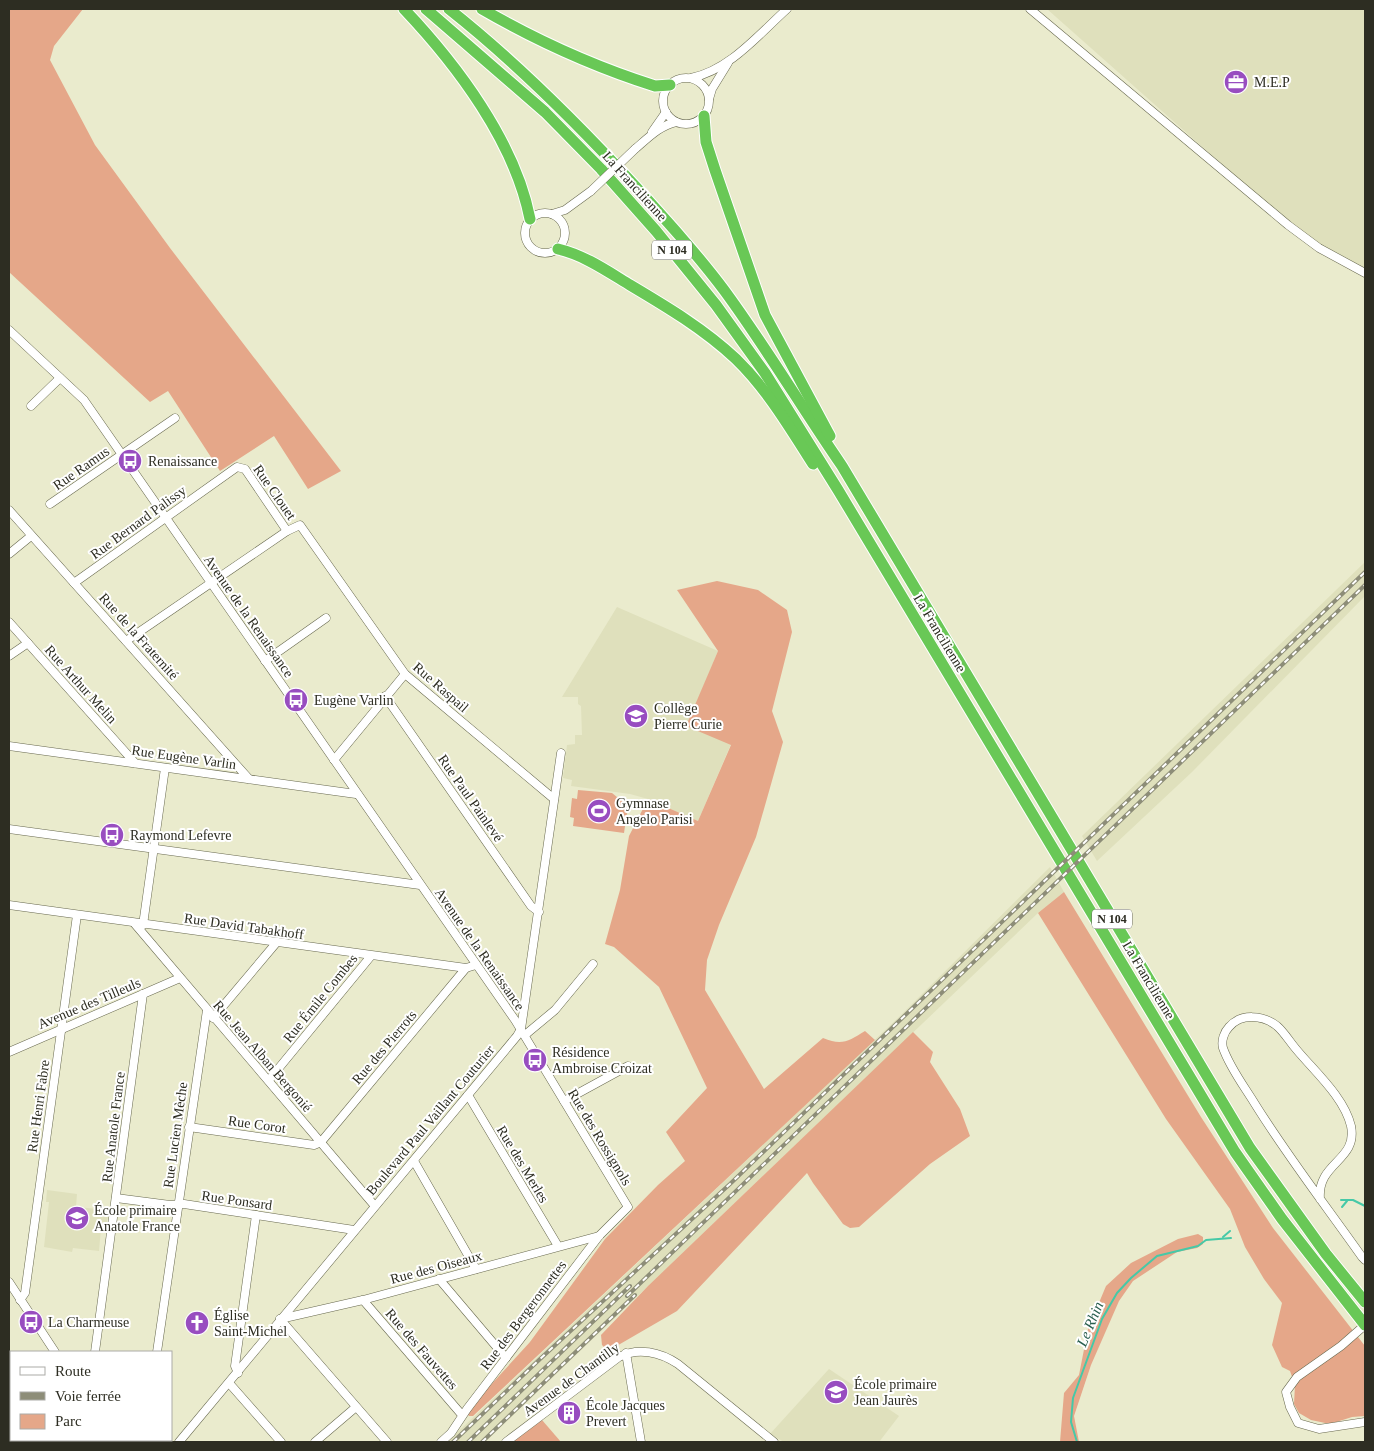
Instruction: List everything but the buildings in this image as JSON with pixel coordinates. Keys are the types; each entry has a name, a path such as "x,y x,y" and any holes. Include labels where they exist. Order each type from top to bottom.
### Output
{"highway":[{"path":"404,9 432,38 480,105 517,177 527,203 530,219"},
{"name":"La Francilienne","path":"426,9 545,112 601,169 656,231 716,305 765,373 1235,1152 1282,1219 1365,1325"},
{"name":"La Francilienne","path":"449,9 487,39 554,101 663,217 724,290 777,366 842,466 1250,1148 1326,1254 1364,1301"},
{"path":"482,9 530,37 609,72 656,86 670,85"},
{"path":"704,116 705,136 712,161 765,315 843,460 842,466"},
{"path":"558,249 573,252 663,305 703,330 737,360 790,428 838,502 852,516"}],"street":[{"path":"676,122 666,112 663,98 670,85 676,81 703,76 729,62 787,9"},
{"path":"1030,9 1288,225 1319,248 1365,273"},
{"path":"563,224 575,205 651,135 667,124 676,122 691,124 704,116 712,90 729,62"},
{"path":"690,79 704,86 709,101"},
{"path":"635,149 653,130 666,112"},
{"path":"552,214 563,224 565,238 558,249 546,254 540,253 529,245 525,232 530,219 542,213 552,214 565,210 591,191"},
{"name":"Avenue de la Renaissance","path":"9,330 84,400 121,456 266,661 356,794 523,1032"},
{"path":"31,406 60,378"},
{"name":"Rue Ramus","path":"50,504 174,418"},
{"name":"Rue Bernard Palissy","path":"74,583 224,476 242,467"},
{"name":"Rue Clouet","path":"242,467 287,531"},
{"name":"Rue de la Fraternité","path":"9,510 249,779"},
{"name":"Rue Raspail","path":"287,531 300,525 405,674 554,799"},
{"path":"126,641 204,587 211,585 287,531"},
{"path":"9,554 31,536"},
{"path":"266,661 326,618"},
{"name":"Rue Arthur Melin","path":"9,622 135,763"},
{"path":"9,656 28,643"},
{"path":"334,760 405,674"},
{"name":"Rue Paul Painlevé","path":"385,696 532,906 539,912"},
{"name":"Rue Eugène Varlin","path":"9,746 356,794"},
{"path":"523,1032 561,753"},
{"path":"143,924 152,848 165,768"},
{"path":"9,829 420,885"},
{"name":"Rue David Tabakhoff","path":"9,905 371,956 466,968 476,965"},
{"name":"Rue Henri Fabre","path":"20,1300 25,1293 77,915"},
{"name":"Rue Jean Alban Bergonié","path":"134,923 374,1205"},
{"path":"213,1018 277,942"},
{"name":"Rue Émile Combes","path":"268,1080 371,956"},
{"name":"Boulevard Paul Vaillant Couturier","path":"184,1440 280,1319 468,1095 523,1032 555,1010 593,964"},
{"name":"Rue des Pierrots","path":"321,1142 466,968"},
{"name":"Avenue des Tilleuls","path":"9,1052 62,1027 180,978"},
{"name":"Rue Anatole France","path":"95,1351 143,994"},
{"name":"Rue Lucien Mèche","path":"157,1351 188,1127 207,1010"},
{"path":"1320,1199 1319,1186 1324,1175 1346,1152 1351,1140 1351,1127 1345,1110 1277,1026 1254,1016 1242,1017 1226,1030 1223,1046 1237,1075 1320,1199 1365,1260"},
{"name":"Rue des Rossignols","path":"523,1032 628,1207"},
{"path":"564,1101 628,1066"},
{"name":"Rue des Merles","path":"468,1095 558,1246"},
{"name":"Rue Corot","path":"188,1127 314,1145 321,1142"},
{"path":"414,1161 476,1269"},
{"name":"Rue Ponsard","path":"116,1198 256,1215 354,1230"},
{"name":"Rue des Bergeronnettes","path":"441,1442 451,1433 462,1415 599,1236 628,1207"},
{"path":"238,1373 235,1366 256,1215"},
{"name":"Rue des Oiseaux","path":"280,1319 363,1300 599,1236"},
{"path":"439,1279 506,1358"},
{"path":"10,1285 54,1351"},
{"name":"Rue des Fauvettes","path":"363,1300 462,1415"},
{"path":"280,1319 387,1442"},
{"path":"1365,1325 1341,1346 1297,1377 1286,1392 1290,1407 1298,1424 1319,1429 1365,1422"},
{"name":"Avenue de Chantilly","path":"506,1442 626,1353 646,1352 667,1356 771,1442"},
{"path":"626,1353 641,1442"},
{"path":"229,1383 281,1442"},
{"path":"315,1442 356,1407"}],"shaded area":[{"path":"1047,9 1365,9 1365,271 1321,247 1269,206"},
{"path":"1365,562 1365,596 1192,772 1097,861 1082,836"},
{"name":"Collège Pierre Curie","path":"617,607 718,651 687,726 731,744 698,821 648,799 630,794 571,786 572,780 563,778 567,745 575,744 575,735 582,735 581,706 578,704 578,697 562,697"},
{"path":"1050,867 1064,892 1038,913 485,1442 447,1442 898,1018"},
{"name":"École primaire Anatole France","path":"47,1190 77,1194 76,1207 109,1210 106,1226 101,1228 99,1251 73,1248 72,1252 44,1247 49,1202 46,1202"},
{"name":"École primaire Jean Jaurès","path":"829,1369 899,1416 879,1442 784,1442 770,1434"}],"green space":[{"path":"9,9 83,9 54,46 50,60 95,145 170,248 341,471 308,489 274,436 220,471 168,391 150,402 9,272"},
{"path":"717,581 758,590 787,610 792,632 772,711 783,742 756,837 719,925 707,960 705,990 764,1089 823,1038 840,1042 865,1031 875,1040 473,1416 469,1416 466,1412 530,1342 605,1239 658,1185 685,1161 666,1132 707,1088 659,987 614,947 605,944 620,890 629,836 648,799 698,821 731,745 686,726 718,651 677,590"},
{"name":"Gymnase Angelo Parisi","path":"578,790 612,793 628,806 624,833 573,826 574,818 570,817 572,798 577,799"},
{"path":"1064,892 1201,1117 1273,1228 1365,1346 1365,1416 1352,1417 1330,1424 1311,1420 1299,1413 1294,1404 1295,1385 1290,1371 1282,1367 1272,1345 1282,1303 1264,1279 1245,1247 1230,1209 1166,1119 1038,913"},
{"path":"913,1032 933,1052 930,1062 960,1109 970,1136 930,1164 859,1227 850,1228 843,1224 807,1173 677,1311 608,1351 602,1345 601,1335 648,1286"},
{"path":"1198,1234 1203,1237 1203,1244 1197,1248 1177,1252 1133,1281 1119,1301 1091,1365 1074,1416 1079,1442 1060,1442 1064,1393 1079,1375 1088,1329 1106,1286 1131,1263 1178,1239"},
{"path":"542,1420 561,1442 512,1442"}],"waterway":[{"name":"Le Rhin","path":"1341,1200 1353,1200 1365,1206"},
{"name":"Le Rhin","path":"1342,1207 1347,1201"},
{"name":"Le Rhin","path":"1223,1237 1230,1231"},
{"name":"Le Rhin","path":"1077,1442 1071,1422 1073,1398 1102,1319 1117,1293 1131,1278 1157,1256 1198,1246 1206,1240 1231,1238"}],"railway":[{"path":"453,1442 730,1184 1365,572"},
{"path":"627,1296 1365,585"},
{"path":"468,1442 630,1286"},
{"path":"482,1442 635,1295"}],"place":[{"name":"M.E.P","path":"1236,82"},
{"name":"Renaissance","path":"130,461"},
{"name":"Eugène Varlin","path":"296,700"},
{"name":"Collège Pierre Curie","path":"636,716"},
{"name":"Gymnase Angelo Parisi","path":"599,811"},
{"name":"Raymond Lefevre","path":"112,835"},
{"name":"Résidence Ambroise Croizat","path":"535,1060"},
{"name":"École primaire Anatole France","path":"77,1218"},
{"name":"La Charmeuse","path":"31,1322"},
{"name":"Église Saint-Michel","path":"197,1323"},
{"name":"École primaire Jean Jaurès","path":"836,1392"},
{"name":"École Jacques Prevert","path":"569,1413"}]}
